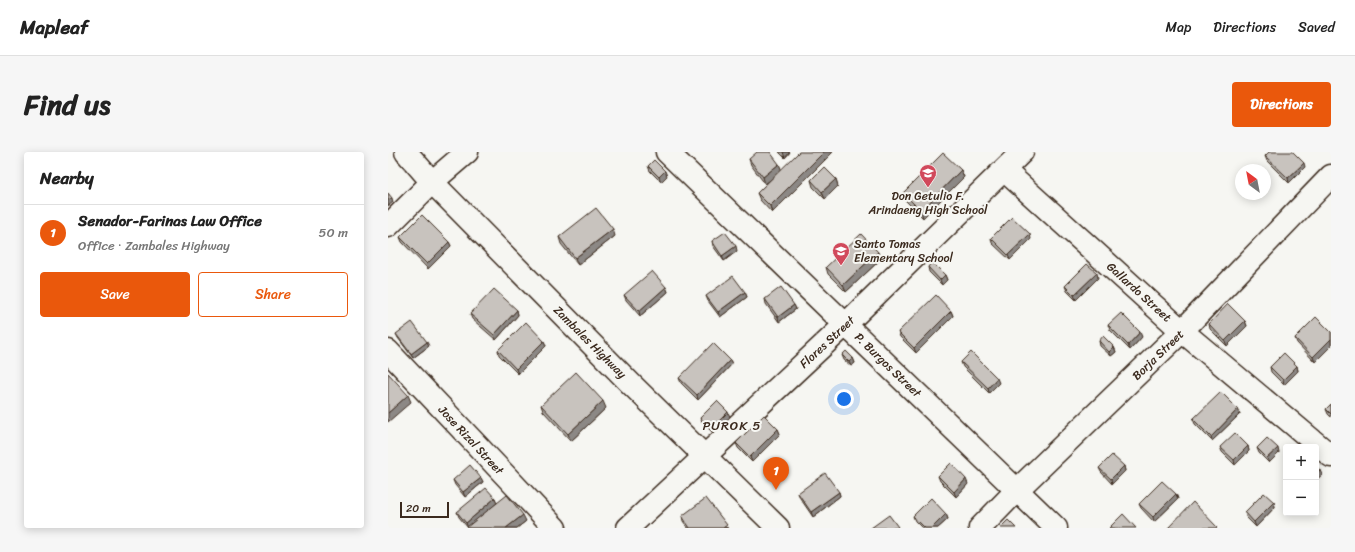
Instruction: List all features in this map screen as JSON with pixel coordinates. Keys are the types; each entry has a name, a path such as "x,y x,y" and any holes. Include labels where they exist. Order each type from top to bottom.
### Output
{"street":[{"name":"Zambales Highway","path":"406,152 432,182 778,528"},
{"path":"388,226 432,182 467,152"},
{"name":"P. Burgos Street","path":"667,152 1056,528"},
{"name":"Flores Street","path":"628,528 846,324 1022,152"},
{"name":"Gallardo Street","path":"1004,170 1182,331 1331,456"},
{"name":"Borja Street","path":"980,528 1017,490 1182,331 1331,176"},
{"name":"Jose Rizal Street","path":"388,351 554,528"}],"building":[{"path":"757,152 770,152 779,164 763,177 749,159"},
{"path":"799,152 824,152 770,206 757,193"},
{"path":"1269,152 1293,152 1304,163 1288,178 1265,156"},
{"path":"943,153 961,170 921,211 903,193"},
{"path":"654,160 665,171 659,177 648,166"},
{"path":"824,167 836,179 822,192 811,180"},
{"path":"388,193 392,198 388,200"},
{"path":"596,208 613,229 575,258 559,237"},
{"path":"422,215 449,242 427,264 400,237"},
{"path":"1012,217 1030,234 1008,255 991,238"},
{"path":"725,232 736,246 722,256 712,241"},
{"path":"861,234 878,252 843,285 826,267"},
{"path":"932,262 945,275 940,280 928,267"},
{"path":"1087,264 1097,273 1074,295 1065,286"},
{"path":"652,271 666,287 639,311 624,295"},
{"path":"733,276 745,292 718,312 706,296"},
{"path":"781,287 794,305 778,317 765,299"},
{"path":"494,289 517,310 494,335 470,314"},
{"path":"936,295 951,311 914,348 898,332"},
{"path":"1228,304 1245,321 1225,341 1209,324"},
{"path":"1121,313 1140,332 1128,345 1108,325"},
{"path":"1316,317 1331,332 1331,339 1313,357 1295,338"},
{"path":"412,322 427,342 411,354 396,334"},
{"path":"526,322 544,341 516,369 498,350"},
{"path":"1103,336 1114,347 1109,352 1099,341"},
{"path":"713,343 730,360 697,395 679,378"},
{"path":"846,351 853,358 849,362 842,355"},
{"path":"971,352 997,378 988,388 961,362"},
{"path":"1284,353 1297,366 1283,380 1270,367"},
{"path":"576,372 603,401 568,434 541,405"},
{"path":"388,373 408,395 388,413"},
{"path":"1221,392 1238,409 1211,437 1193,419"},
{"path":"717,401 728,412 711,429 700,418"},
{"path":"1331,404 1331,414 1326,409"},
{"path":"764,415 778,429 750,457 736,443"},
{"path":"1235,433 1248,446 1234,460 1220,447"},
{"path":"1267,438 1278,448 1267,458 1257,448"},
{"path":"1112,455 1124,466 1111,479 1099,468"},
{"path":"951,463 966,479 954,492 938,476"},
{"path":"470,465 481,478 463,492 453,480"},
{"path":"825,473 839,492 811,512 798,493"},
{"path":"1162,481 1176,494 1153,517 1139,504"},
{"path":"486,488 495,498 466,523 457,512"},
{"path":"1264,493 1274,502 1254,522 1245,512"},
{"path":"507,495 523,515 506,528 467,527"},
{"path":"706,498 727,525 723,528 690,528 682,516"},
{"path":"931,498 946,514 932,528 925,528 913,516"},
{"path":"1193,502 1217,527 1168,528"},
{"path":"1123,514 1136,528 1109,528"},
{"path":"889,515 898,527 897,528 871,528"},
{"path":"1008,520 1016,528 1000,528"}],"place":[{"name":"Don Getulio F. Arindaeng High School","path":"928,188"},
{"name":"Santo Tomas Elementary School","path":"841,266"},
{"name":"Senador-Farinas Law Office","path":"776,490"}],"district":[{"name":"PUROK 5","path":"732,425"}]}
